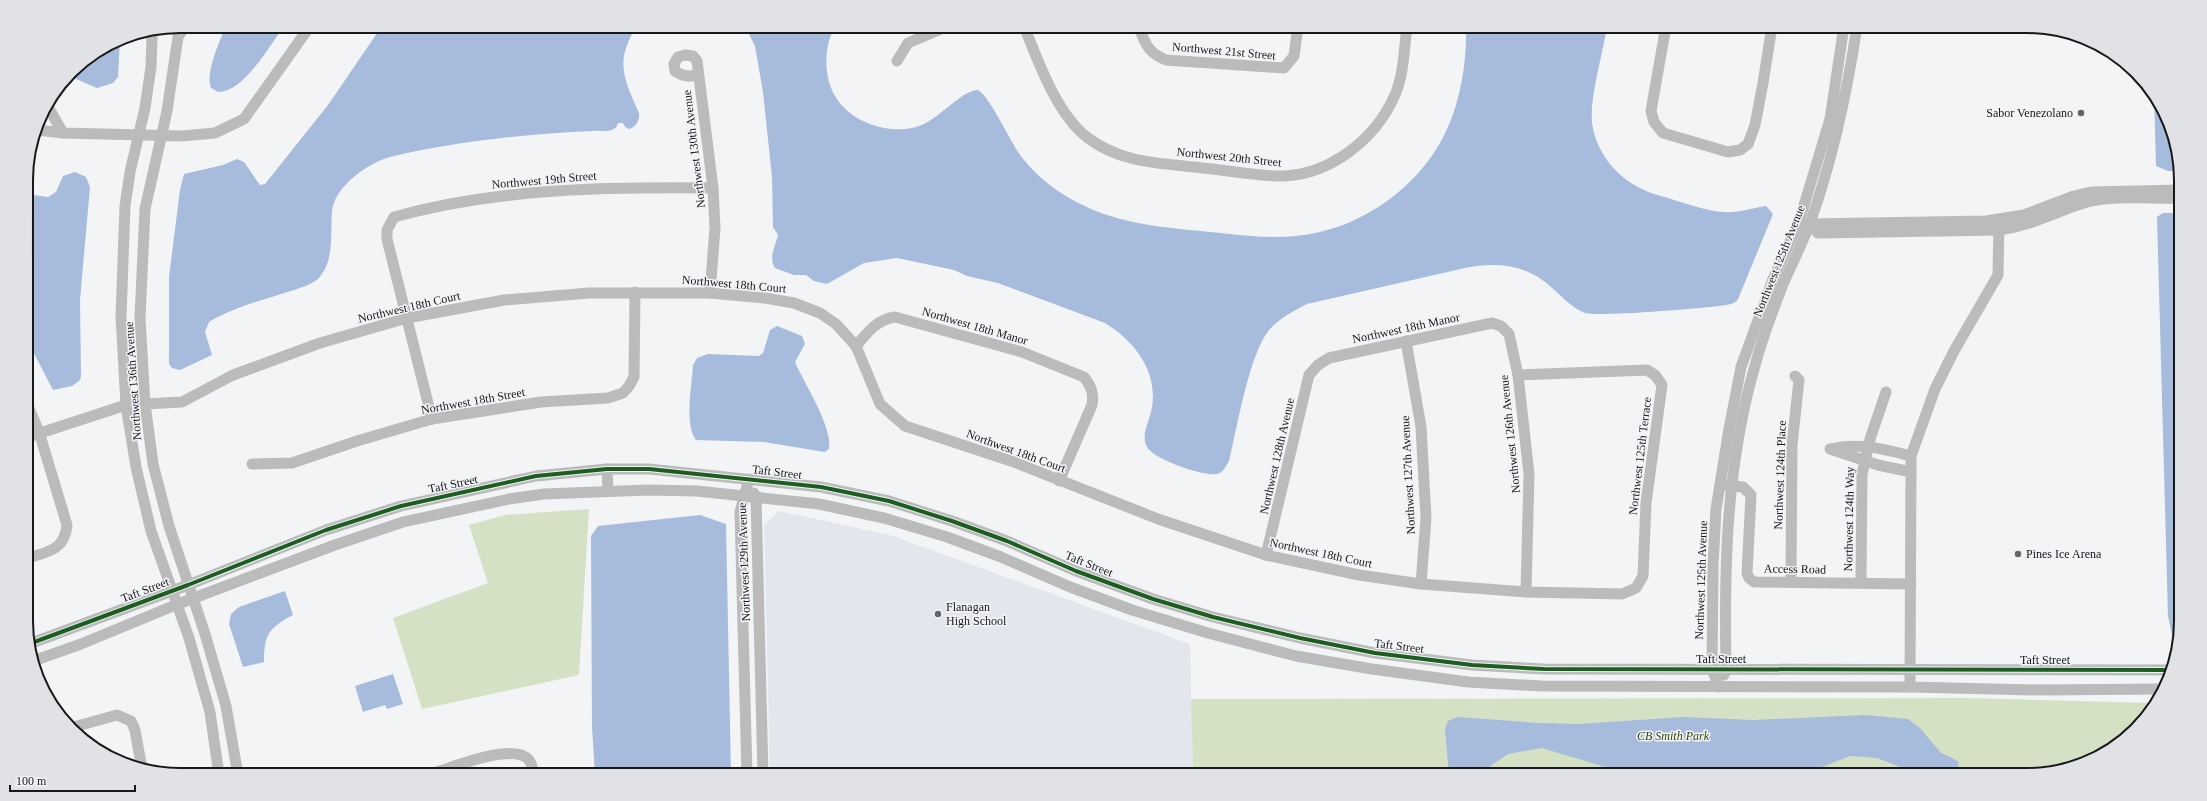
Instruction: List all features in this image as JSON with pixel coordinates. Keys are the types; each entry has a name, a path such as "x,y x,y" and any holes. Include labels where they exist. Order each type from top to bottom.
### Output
{"street":[{"name":"Northwest 136th Avenue","path":"180,33 178,37 167,111 145,209 142,246 140,318 145,404 153,464 188,585 206,634 226,706 237,768"},
{"path":"42,131 63,133 182,136 215,133 244,119 305,33"},
{"path":"897,60 908,44 932,33"},
{"name":"Northwest 20th Street","path":"1027,33 1049,86 1072,121 1087,138 1132,160 1284,176 1319,170 1361,143 1380,122 1394,96 1402,66 1406,33"},
{"name":"Northwest 21st Street","path":"1141,33 1148,48 1154,55 1166,60 1284,68 1290,63 1294,56 1297,33"},
{"path":"1665,33 1651,111 1654,122 1663,133 1728,152 1740,150 1748,144 1755,125 1771,33"},
{"name":"Northwest 125th Avenue","path":"1719,687 1712,669 1713,566 1720,485 1742,367 1773,279 1798,222 1830,119 1843,33"},
{"name":"Northwest 125th Avenue","path":"1719,687 1726,669 1725,566 1731,486 1739,430 1756,363 1783,284 1809,224 1841,119 1856,33"},
{"name":"Northwest 136th Avenue","path":"155,35 151,67 125,206 121,317 126,405 136,467 151,532 178,604 210,712 218,768"},
{"name":"Northwest 130th Avenue","path":"698,74 713,188 715,228 710,293"},
{"path":"50,111 63,133"},
{"name":"Northwest 19th Street","path":"407,318 387,239 386,230 394,217 424,208 507,195 604,188 713,188"},
{"path":"1809,224 1818,233 2029,224 2088,202 2174,191"},
{"path":"2143,194 2174,197"},
{"path":"1910,686 1911,456 1935,389 1954,351 1998,275 1999,225"},
{"name":"Northwest 18th Street","path":"252,464 292,463 357,441 432,419 541,402 608,398 623,393 634,377 635,292"},
{"name":"Northwest 18th Court","path":"33,435 126,405 182,402 232,375 320,343 407,318 504,300 590,293 710,293 766,298 794,303 820,313 836,324 856,346 880,404 905,426 1014,462 1158,519 1266,555 1359,574 1421,584 1526,592 1622,594 1636,588"},
{"name":"Northwest 18th Manor","path":"856,346 875,324 885,319 895,317 1022,352 1084,378 1091,385 1093,397 1092,405 1059,481"},
{"path":"407,318 432,419"},
{"name":"Northwest 18th Manor","path":"1318,365 1329,358 1480,325 1492,323 1501,326"},
{"name":"Northwest 126th Avenue","path":"1501,326 1509,334 1518,375 1529,474 1526,592"},
{"name":"Northwest 127th Avenue","path":"1406,341 1421,427 1426,518 1421,584"},
{"name":"Northwest 128th Avenue","path":"1266,555 1310,375 1318,365"},
{"name":"Northwest 125th Terrace","path":"1518,375 1647,370 1655,375 1662,385 1646,503 1642,576 1636,588"},
{"name":"Northwest 124th Place","path":"1791,577 1792,446 1799,380 1794,376"},
{"name":"Northwest 124th Way","path":"1861,578 1861,496 1864,460 1870,446 1870,439 1886,392"},
{"path":"33,418 39,432 68,525 66,536 59,547 33,556"},
{"path":"1911,456 1870,446 1844,446 1830,449 1864,460 1911,472"},
{"path":"607,469 608,491"},
{"name":"Taft Street","path":"34,642 188,585 326,530 401,506 536,476 607,469 649,469 821,487 889,501 952,521 1007,541 1076,571 1122,588 1213,617 1300,638 1375,653 1472,665 1544,669 2165,670"},
{"name":"Northwest 129th Avenue","path":"747,768 740,512 749,479"},
{"name":"Northwest 129th Avenue","path":"749,479 756,498 762,768"},
{"name":"Access Road","path":"1720,485 1743,487 1751,495 1747,573 1749,578 1754,582 1911,584"},
{"name":"Taft Street","path":"38,660 81,644 178,604 332,546 403,522 451,510 544,494 608,491 697,491 819,504 884,518 947,537 1001,556 1070,587 1132,610 1208,633 1296,656 1372,669 1468,682 1542,686 1910,686 2038,690 2157,689"},
{"path":"447,495 451,510"},
{"path":"326,530 332,546"},
{"path":"1001,556 1007,541"},
{"path":"77,726 117,715 131,721 135,730 141,763"},
{"path":"450,768 494,754 512,752 523,755 530,761 532,768"}],"shaded area":[{"name":"Flanagan High School","path":"779,511 890,535 1190,644 1193,768 770,768 764,525"}],"green space":[{"path":"589,509 579,675 422,709 393,618 488,583 469,525 505,515"},
{"name":"CB Smith Park","path":"1969,698 2149,703 2138,718 2124,732 2092,753 2065,763 2037,768 1193,768 1191,699"}],"water":[{"path":"223,33 279,33 256,66 247,76 228,90 218,92 211,88 210,74"},
{"path":"377,33 633,33 626,50 624,70 629,90 639,113 638,121 634,127 629,129 625,127 623,123 618,123 614,129 608,131 542,134 468,142 394,156 374,163 346,184 334,202 332,212 331,247 327,264 318,279 303,287 239,308 209,322 205,332 212,355 180,370 172,368 169,364 169,277 180,190 184,174 223,165 237,159 244,162 260,185 265,184 328,105"},
{"path":"748,33 832,33 826,61 828,79 835,96 850,113 882,128 905,129 924,124 956,100 971,91 978,90 988,100 1018,152 1029,166 1056,190 1086,207 1102,213 1151,225 1237,235 1284,237 1320,232 1343,225 1365,215 1386,202 1405,187 1436,150 1452,117 1462,79 1466,33 1606,33 1595,87 1592,122 1597,142 1602,152 1622,177 1644,190 1699,208 1730,212 1766,206 1773,214 1738,299 1731,304 1721,306 1656,312 1610,314 1585,313 1571,305 1555,290 1532,273 1521,269 1500,265 1465,268 1307,304 1282,318 1269,330 1262,341 1255,356 1244,392 1229,461 1224,469 1217,474 1201,473 1168,462 1151,452 1147,447 1145,443 1145,434 1153,398 1149,372 1136,349 1105,323 998,283 967,276 954,270 897,258 864,263 827,284 814,281 806,275 794,275 775,268 772,255 778,235 773,227 772,177 763,92 755,46"},
{"path":"120,46 118,77 113,83 97,88 74,78 98,58"},
{"path":"2154,108 2163,124 2169,142 2174,171 2168,171 2156,166"},
{"path":"75,172 86,177 90,187 80,300 81,376 80,380 72,386 53,390 33,352 33,195 48,197 56,192 63,176"},
{"path":"2163,213 2174,213 2173,640 2168,616 2157,217"},
{"path":"777,326 802,336 805,344 795,362 817,405 827,429 829,449 825,452 764,442 696,440 692,433 690,424 690,404 693,365 697,358 708,354 759,356 763,353 770,330"},
{"path":"700,515 726,524 731,768 595,768 592,727 591,536 598,526"},
{"path":"285,591 293,615 273,628 265,645 264,662 243,667 229,624 231,614 239,607"},
{"path":"393,674 403,704 387,709 385,705 363,712 355,686"},
{"path":"1865,715 1908,719 1920,728 1941,753 1958,761 1959,768 1903,768 1877,758 1850,756 1820,768 1605,767 1542,748 1508,754 1488,768 1448,768 1445,729 1448,721 1458,717 1538,723 1579,724 1683,717 1753,720"}],"cycle path":[{"path":"34,642 188,585 326,530 401,506 536,476 607,469 649,469 821,487 889,501 952,521 1007,541 1076,571 1153,599 1213,617 1300,638 1375,653 1472,665 1544,669 2165,670"}],"place":[{"name":"Sabor Venezolano","path":"2081,113"},
{"name":"Pines Ice Arena","path":"2018,554"},
{"name":"Flanagan High School","path":"938,614"}]}
